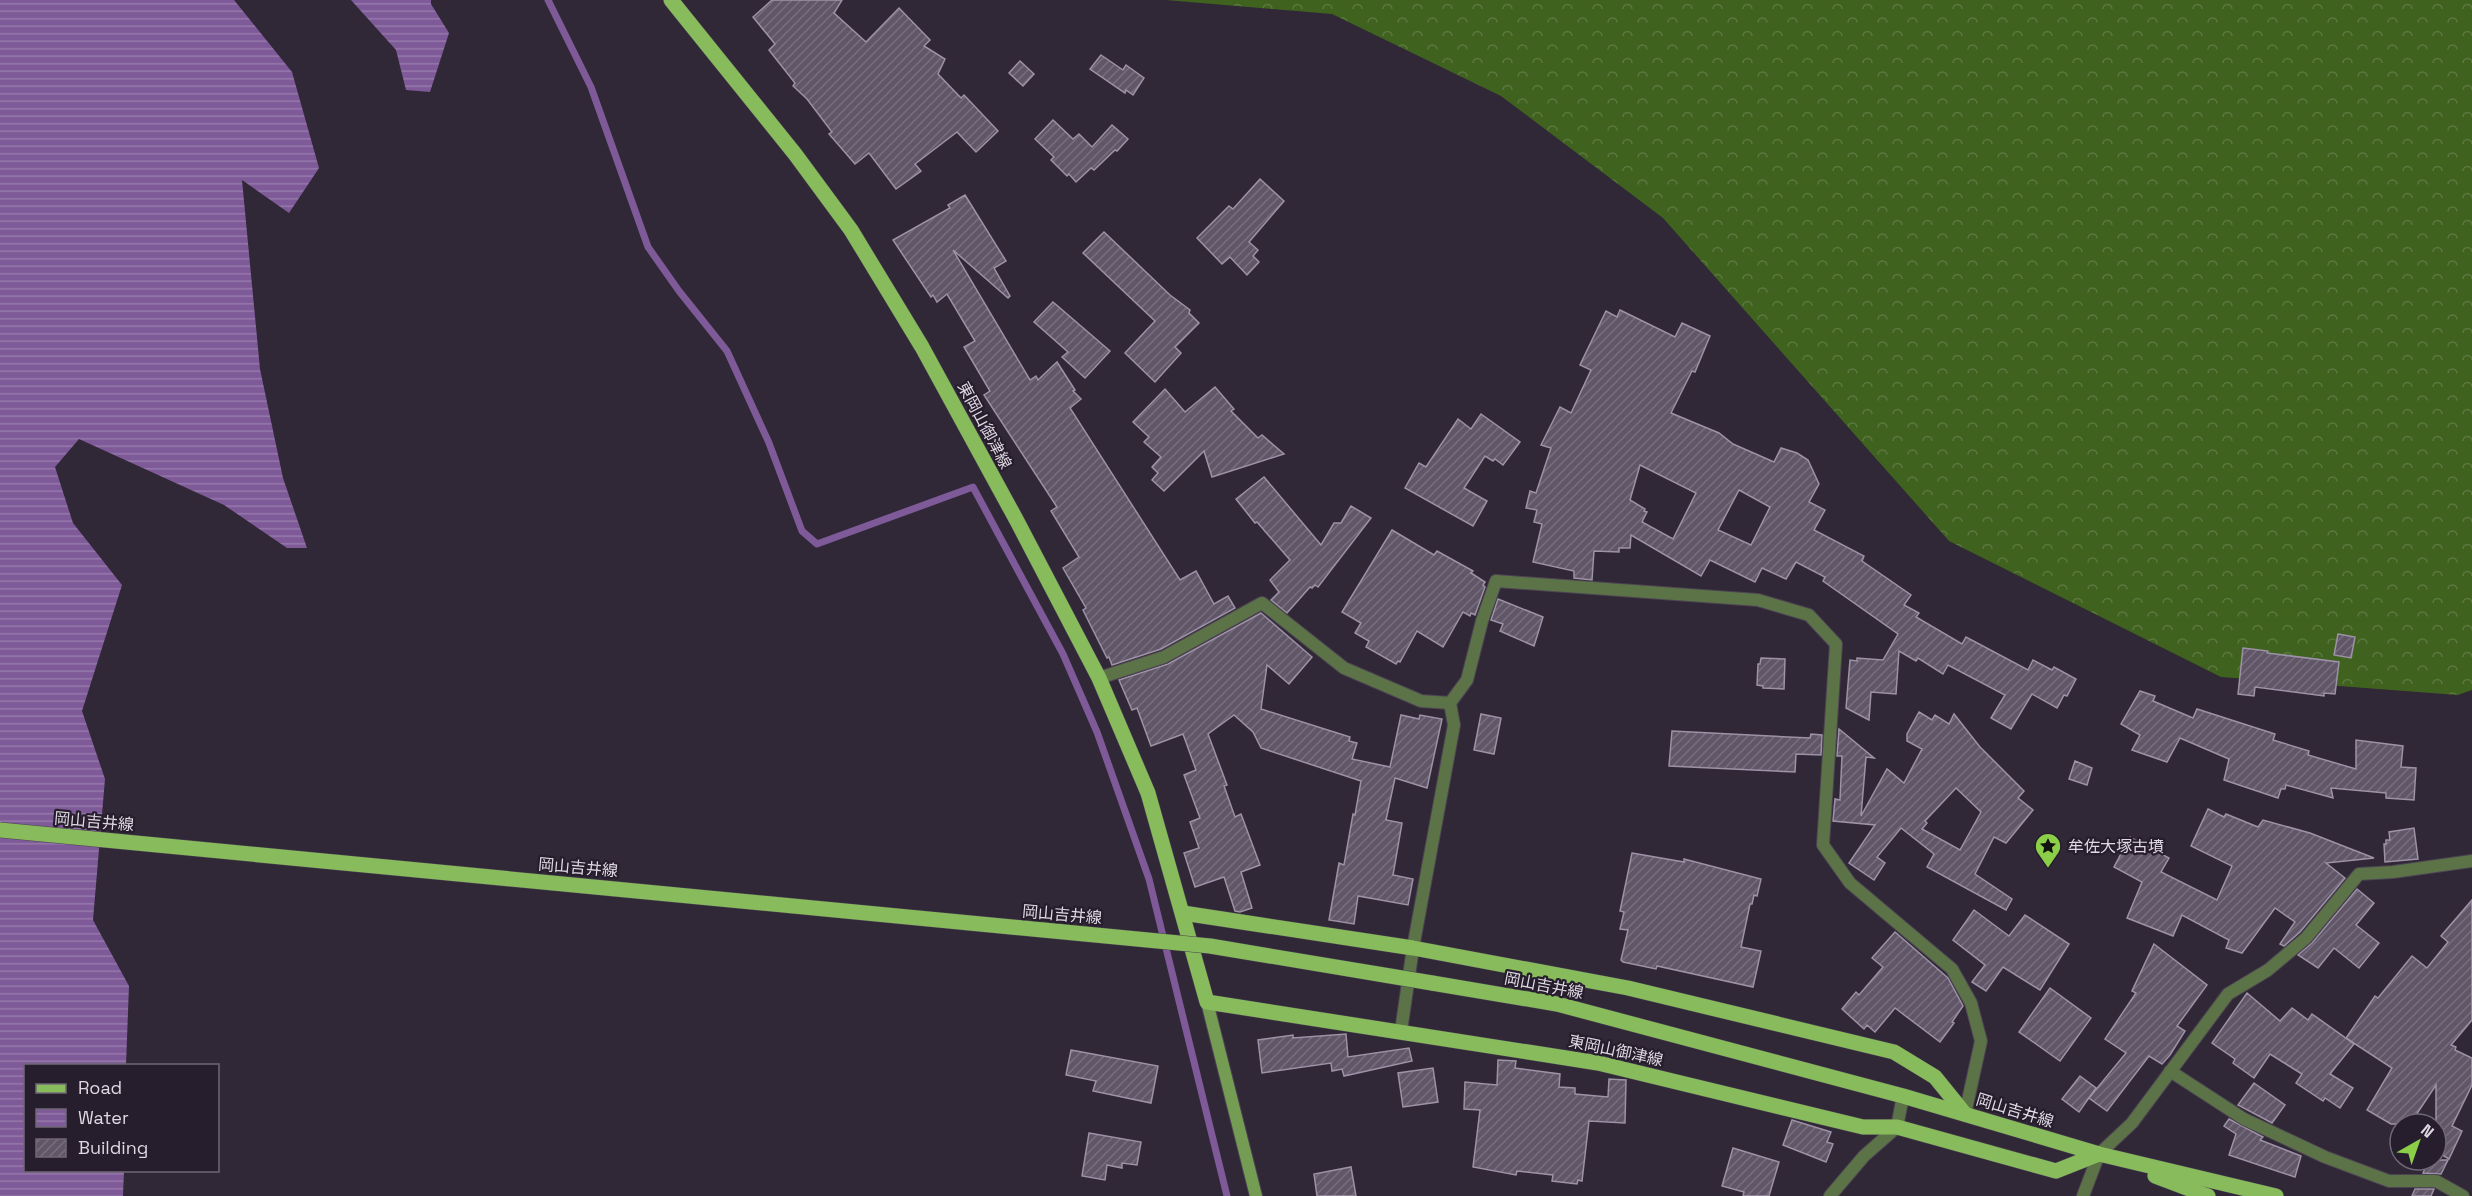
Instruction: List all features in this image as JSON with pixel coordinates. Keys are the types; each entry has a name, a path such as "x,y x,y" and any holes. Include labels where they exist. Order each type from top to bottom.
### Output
{"main road":[{"name":"東岡山御津線","path":"671,0 795,154 851,230 922,347 1099,678 1148,793 1208,1002 1598,1063 1863,1127 1897,1127 2056,1171 2099,1154"},
{"name":"岡山吉井線","path":"0,830 1210,946 1557,1004 1903,1096 2099,1154 2276,1196"},
{"path":"1183,913 1413,948 1628,988 1893,1052 1935,1077 1965,1114"},
{"name":"岡山吉井線","path":"2099,1154 2208,1196"}],"street":[{"path":"1401,1031 1413,948 1454,725 1450,703 1467,680 1482,621 1496,581 1758,600 1809,615 1836,644 1823,845 1850,883 1952,969 1971,1004 1981,1041 1965,1114"},
{"path":"1099,678 1164,657 1262,603 1344,668 1421,701 1450,703"},
{"path":"2083,1196 2099,1154 2132,1123 2228,994 2268,970 2306,938 2359,874 2393,872 2472,861"},
{"path":"1208,1002 1256,1196"},
{"path":"2170,1071 2244,1119 2325,1157 2389,1181 2436,1181 2463,1196"},
{"path":"1830,1196 1864,1156 1897,1127 1903,1096"}],"green space":[{"path":"1166,0 2472,0 2472,690 2458,695 2221,677 1949,541 1663,218 1501,96 1332,14"}],"water":[{"path":"0,0 234,0 292,72 319,168 289,213 242,180 260,369 283,478 307,548 287,548 224,505 79,439 55,467 73,523 122,585 82,711 105,779 93,920 129,986 126,1064 24,1064 24,1172 124,1172 123,1196 0,1196"},
{"path":"351,0 431,0 431,4 449,33 430,92 406,90 396,50"}],"building":[{"path":"772,0 842,0 834,13 866,42 899,8 930,40 924,46 945,59 938,74 961,98 964,95 998,131 976,152 957,132 915,164 921,171 896,189 869,153 855,164 829,134 832,132 807,99 793,86 795,83 769,50 775,44 753,17"},
{"path":"1101,55 1123,70 1126,65 1144,78 1133,95 1126,90 1125,93 1090,69"},
{"path":"1020,61 1034,74 1023,86 1009,73"},
{"path":"1053,120 1073,139 1079,134 1092,147 1112,125 1128,139 1117,151 1115,150 1094,170 1091,168 1076,182 1051,160 1054,157 1035,139"},
{"path":"1260,179 1284,201 1249,242 1258,250 1253,256 1259,262 1247,275 1230,257 1222,264 1197,238 1229,206 1233,209"},
{"path":"965,195 1006,261 994,268 1010,296 1008,298 953,250 1030,380 1036,376 1038,380 1057,362 1075,390 1073,391 1081,399 1070,408 1180,580 1196,571 1214,604 1228,596 1235,608 1161,649 1112,665 1109,657 1107,658 1083,610 1086,608 1063,568 1079,557 1051,511 1057,507 984,395 990,391 964,347 975,341 947,294 937,302 933,295 931,297 893,240 950,208 948,205"},
{"path":"1104,232 1170,295 1190,310 1189,313 1199,323 1175,347 1181,353 1155,382 1125,353 1155,321 1083,253"},
{"path":"1053,302 1110,351 1085,378 1062,357 1068,352 1034,322"},
{"path":"1620,310 1675,337 1682,323 1710,336 1695,372 1692,371 1671,413 1719,433 1733,444 1774,462 1781,448 1797,453 1808,460 1819,484 1809,502 1825,510 1814,530 1864,556 1862,561 1911,595 1904,605 1919,613 1916,617 1962,644 1966,637 2028,670 2033,660 2052,670 2054,667 2076,679 2057,708 2032,694 2011,729 1991,718 2005,695 1948,665 1943,674 1918,658 1916,661 1899,651 1896,694 1871,692 1869,720 1846,708 1850,660 1857,661 1857,658 1883,660 1898,634 1823,581 1825,577 1796,562 1786,579 1762,568 1755,582 1710,560 1701,576 1631,535 1630,548 1619,548 1619,552 1594,551 1592,580 1574,578 1574,571 1533,562 1542,524 1534,522 1537,510 1526,508 1530,491 1536,493 1551,448 1541,445 1560,407 1571,413 1591,370 1580,365 1606,311 1617,317","holes":["1640,465 1696,493 1673,539 1642,522 1647,512 1630,500","1739,490 1770,507 1751,545 1718,530"]},
{"path":"1215,387 1234,409 1231,411 1258,438 1262,435 1284,454 1212,477 1204,451 1164,491 1152,480 1158,473 1152,467 1161,457 1144,442 1149,437 1133,422 1165,389 1185,412"},
{"path":"1481,414 1520,442 1503,465 1485,456 1464,488 1487,501 1473,526 1405,488 1419,463 1426,467 1458,419 1471,429"},
{"path":"1264,477 1321,545 1334,523 1341,523 1351,506 1371,518 1318,587 1315,585 1310,587 1287,613 1271,600 1279,592 1270,580 1290,560 1236,499"},
{"path":"1392,530 1434,555 1437,551 1473,571 1471,573 1485,582 1475,615 1471,613 1470,616 1463,612 1443,647 1417,631 1400,662 1396,664 1366,647 1369,641 1355,633 1361,623 1342,612"},
{"path":"1498,599 1543,617 1534,646 1500,631 1503,624 1491,620"},
{"path":"1261,613 1312,657 1289,684 1267,665 1261,709 1350,737 1349,741 1357,743 1352,759 1390,767 1401,715 1419,719 1420,715 1442,719 1427,788 1395,778 1386,820 1402,823 1393,875 1413,879 1408,905 1358,896 1354,924 1329,920 1339,863 1344,865 1361,781 1261,748 1253,732 1234,715 1208,734 1227,785 1224,786 1235,817 1241,814 1260,865 1241,872 1252,908 1240,912 1235,911 1224,877 1195,887 1184,853 1199,848 1190,822 1200,818 1184,775 1196,770 1183,734 1151,746 1137,708 1132,710 1119,680 1168,664"},
{"path":"2338,634 2355,637 2351,658 2334,655"},
{"path":"2243,648 2339,662 2335,694 2324,693 2324,696 2255,687 2254,696 2238,694"},
{"path":"1761,658 1785,659 1784,689 1763,688 1757,685 1758,664"},
{"path":"2140,691 2155,696 2153,701 2193,718 2197,709 2275,734 2273,740 2309,751 2308,755 2356,769 2356,740 2403,746 2401,767 2416,768 2414,800 2386,798 2386,793 2331,788 2333,798 2286,785 2285,789 2281,789 2278,798 2224,780 2229,759 2180,738 2167,762 2132,750 2140,735 2121,724"},
{"path":"1919,712 1932,720 1935,715 1949,724 1954,714 1980,747 2024,791 2018,798 2033,810 2006,843 1994,837 1975,874 2012,899 2006,910 1927,867 1934,854 1901,828 1877,857 1885,863 1874,880 1849,863 1875,825 1833,821 1835,799 1840,800 1842,756 1837,756 1839,729 1874,758 1866,757 1861,816 1887,769 1904,783 1922,749 1907,741 1907,734","holes":["1956,788 1981,812 1960,850 1922,829 1927,823 1925,821"]},
{"path":"1481,714 1501,718 1494,754 1474,750"},
{"path":"1672,731 1810,738 1811,734 1822,735 1821,755 1796,754 1795,772 1669,766"},
{"path":"2075,761 2092,768 2087,785 2069,779"},
{"path":"2208,809 2224,817 2226,814 2258,827 2263,820 2310,833 2374,858 2326,863 2345,878 2300,932 2284,946 2280,944 2295,922 2275,908 2242,953 2226,948 2229,940 2182,915 2173,936 2127,918 2142,882 2114,867 2130,837 2169,858 2161,872 2217,900 2232,866 2191,846"},
{"path":"2414,828 2418,859 2385,862 2384,844 2386,840 2390,840 2389,832"},
{"path":"1632,853 1684,862 1684,859 1761,879 1757,896 1754,895 1752,904 1750,904 1741,947 1761,951 1753,987 1657,966 1656,969 1621,960 1628,930 1620,929 1624,912 1620,911"},
{"path":"2357,889 2374,903 2356,925 2379,943 2359,968 2334,948 2318,968 2298,955 2312,943"},
{"path":"2472,900 2472,1020 2451,1045 2456,1047 2455,1050 2472,1058 2472,1085 2452,1126 2462,1131 2449,1159 2448,1112 2436,1112 2436,1085 2418,1112 2388,1112 2388,1122 2367,1110 2392,1068 2346,1038 2375,996 2378,998 2412,956 2427,968 2448,942 2441,936"},
{"path":"1974,910 2009,936 2025,915 2069,944 2040,990 2003,967 1986,991 1972,982 1985,965 1953,940"},
{"path":"1895,932 1948,978 1963,1006 1940,1042 1895,1008 1875,1032 1867,1025 1864,1029 1842,1009 1856,992 1859,995 1883,967 1872,958"},
{"path":"2154,944 2207,985 2177,1026 2185,1031 2170,1055 2162,1064 2149,1056 2107,1111 2089,1098 2126,1053 2105,1039 2136,993 2132,991"},
{"path":"2050,988 2091,1018 2060,1061 2019,1032"},
{"path":"2247,993 2280,1021 2292,1008 2308,1020 2312,1014 2354,1044 2330,1074 2353,1088 2340,1108 2325,1098 2323,1101 2296,1083 2302,1074 2270,1054 2254,1078 2233,1063 2235,1059 2212,1043"},
{"path":"1346,1034 1348,1057 1409,1048 1412,1061 1344,1076 1342,1069 1332,1071 1331,1063 1262,1073 1258,1040 1293,1035 1293,1038"},
{"path":"1071,1050 1158,1066 1151,1103 1093,1091 1096,1081 1066,1075"},
{"path":"1498,1060 1516,1061 1515,1068 1560,1074 1559,1087 1575,1088 1575,1094 1608,1097 1609,1079 1626,1080 1625,1123 1589,1121 1582,1181 1578,1180 1577,1184 1552,1181 1553,1175 1517,1171 1516,1175 1473,1167 1480,1110 1464,1109 1465,1082 1497,1085"},
{"path":"1433,1068 1438,1102 1403,1107 1398,1073"},
{"path":"2080,1076 2096,1088 2079,1112 2062,1099"},
{"path":"2254,1083 2285,1105 2272,1123 2238,1105"},
{"path":"2229,1119 2263,1137 2260,1140 2301,1156 2295,1177 2229,1155 2236,1134 2224,1126"},
{"path":"1792,1120 1831,1132 1827,1142 1833,1144 1826,1162 1783,1145"},
{"path":"1089,1133 1141,1142 1137,1165 1122,1163 1122,1168 1107,1165 1105,1180 1082,1176"},
{"path":"1733,1148 1779,1162 1769,1196 1743,1196 1744,1192 1722,1186"},
{"path":"1351,1167 1356,1196 1317,1196 1314,1174"},
{"path":"2423,1172 2442,1172 2441,1174"},
{"path":"2415,1189 2434,1189 2431,1196 2412,1196"}],"waterway":[{"path":"548,0 591,87 648,247 679,291 727,351 769,443 802,531 817,544 973,487 1063,654 1097,732 1149,879 1227,1196"}],"place":[{"name":"牟佐大塚古墳","path":"2048,869"}]}
